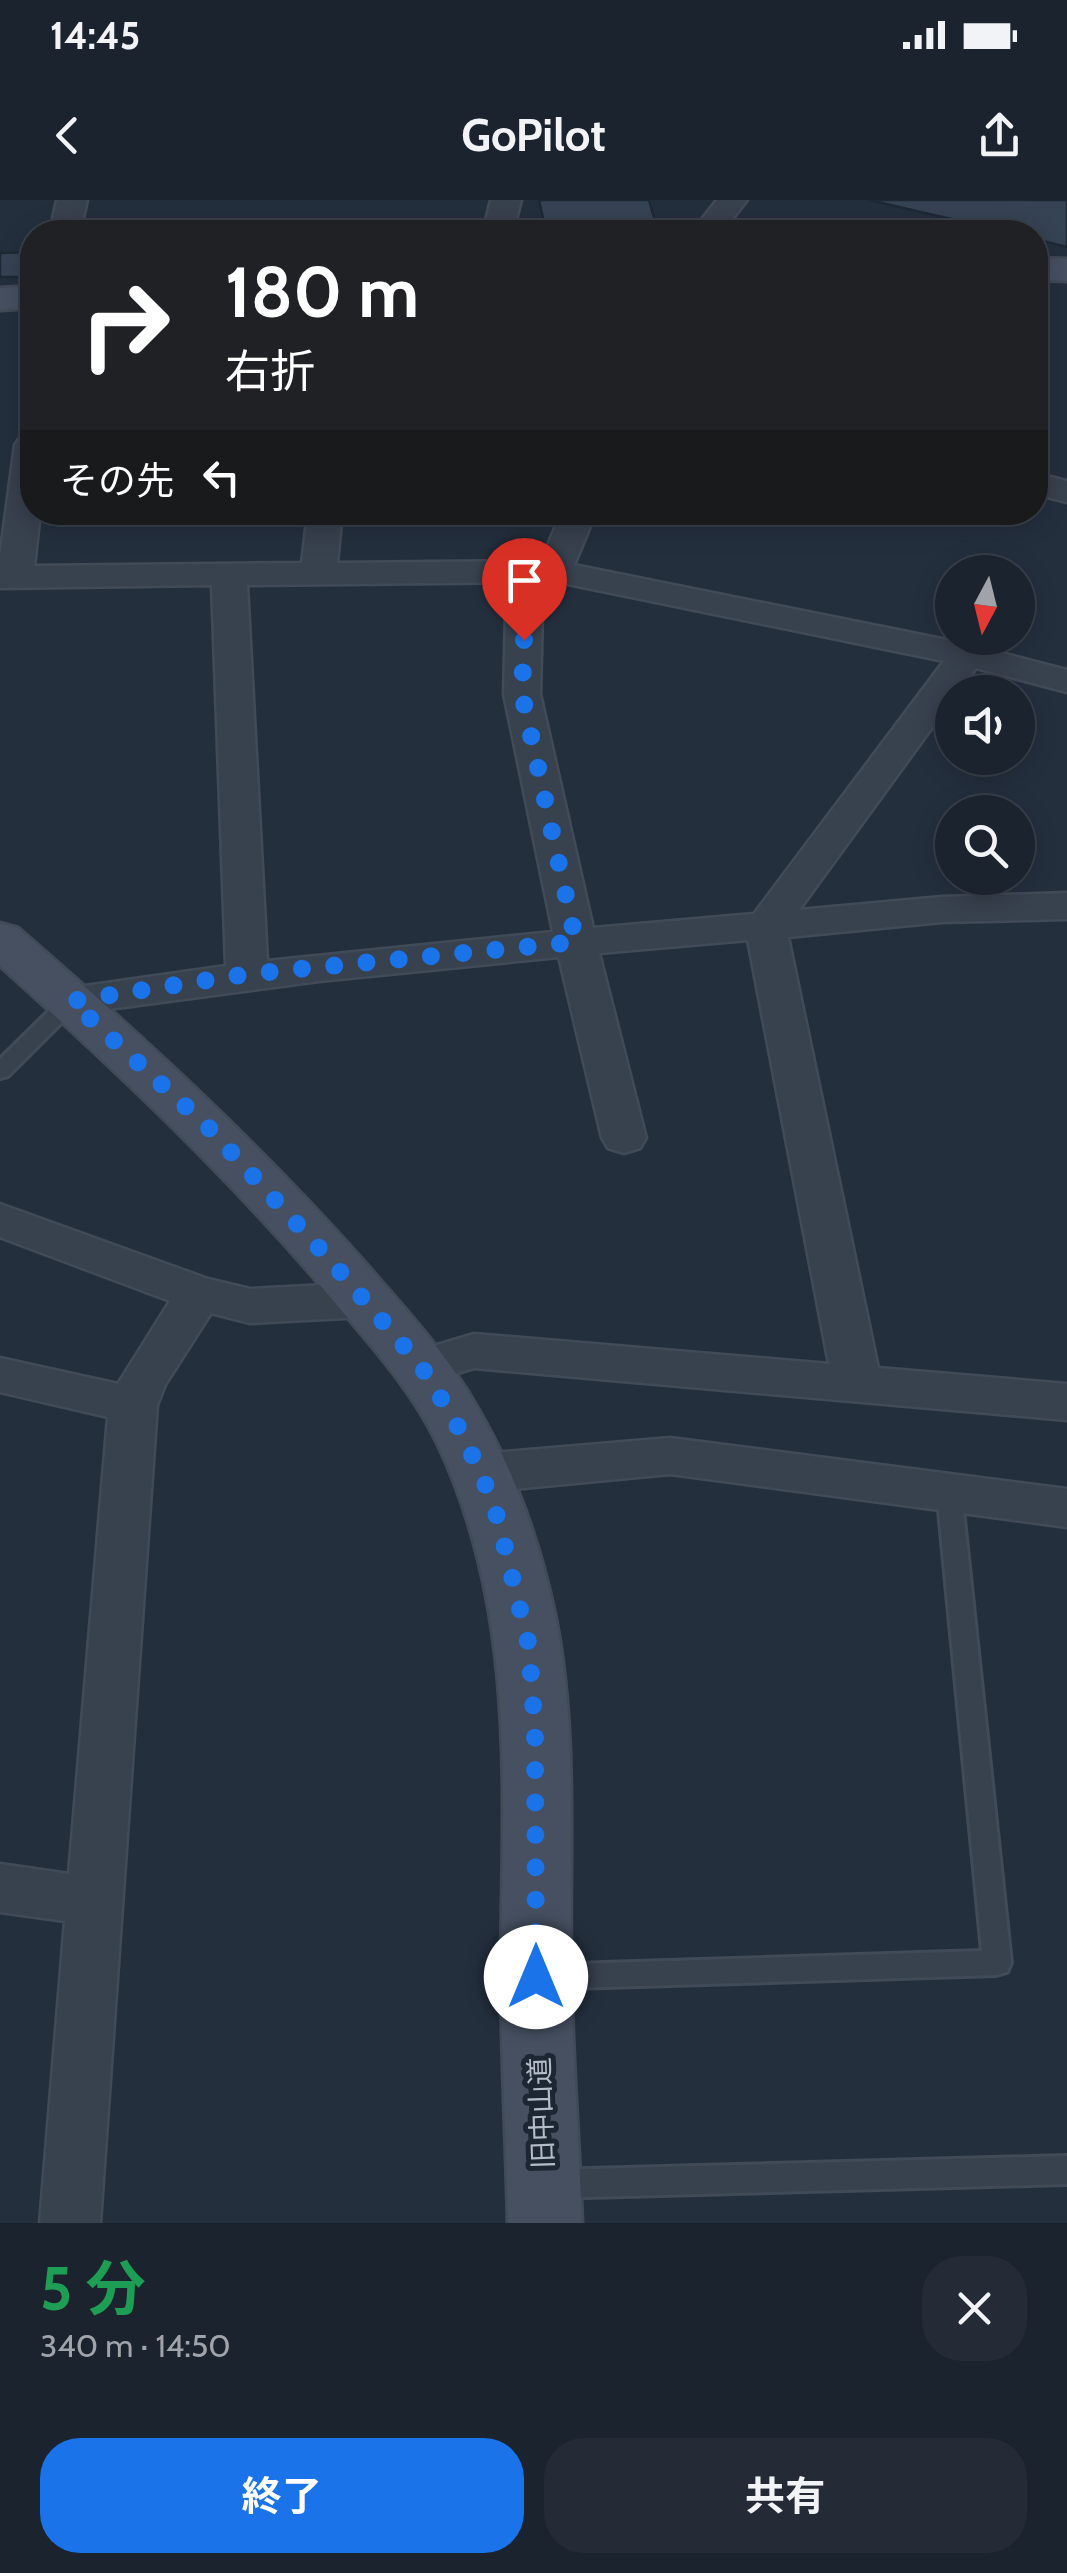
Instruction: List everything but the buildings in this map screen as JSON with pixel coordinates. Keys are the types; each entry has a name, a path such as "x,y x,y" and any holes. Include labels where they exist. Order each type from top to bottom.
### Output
{"main road":[{"name":"旧中山道","path":"0,938 208,1127 364,1300 421,1366 481,1473 498,1519 529,1646 535,1732 536,1977 545,2204"}],"street":[{"path":"716,220 732,200"},
{"path":"20,510 8,576 554,571 935,648"},
{"path":"318,573 324,525"},
{"path":"574,525 554,571 524,613 522,694 624,1138"},
{"path":"229,574 248,974"},
{"path":"857,1384 766,927 967,655 1067,681"},
{"path":"71,1001 248,974 576,942 996,904 1067,906"},
{"path":"4,1226 199,1294 250,1306 364,1300"},
{"path":"70,2223 133,1405 143,1380 199,1294"},
{"path":"421,1366 474,1351 1067,1402"},
{"path":"0,1375 133,1405"},
{"path":"481,1473 670,1456 1067,1508"},
{"path":"0,1888 95,1901"}],"lane":[{"path":"0,1071 71,1001"},
{"path":"536,1977 997,1962 949,1491"},
{"path":"545,2204 1067,2170"}],"route":[{"path":"524,640 522,694 576,942 248,974 71,1001 208,1127 330,1260 421,1366 481,1473 498,1519 529,1646 535,1732 536,1977"}]}
